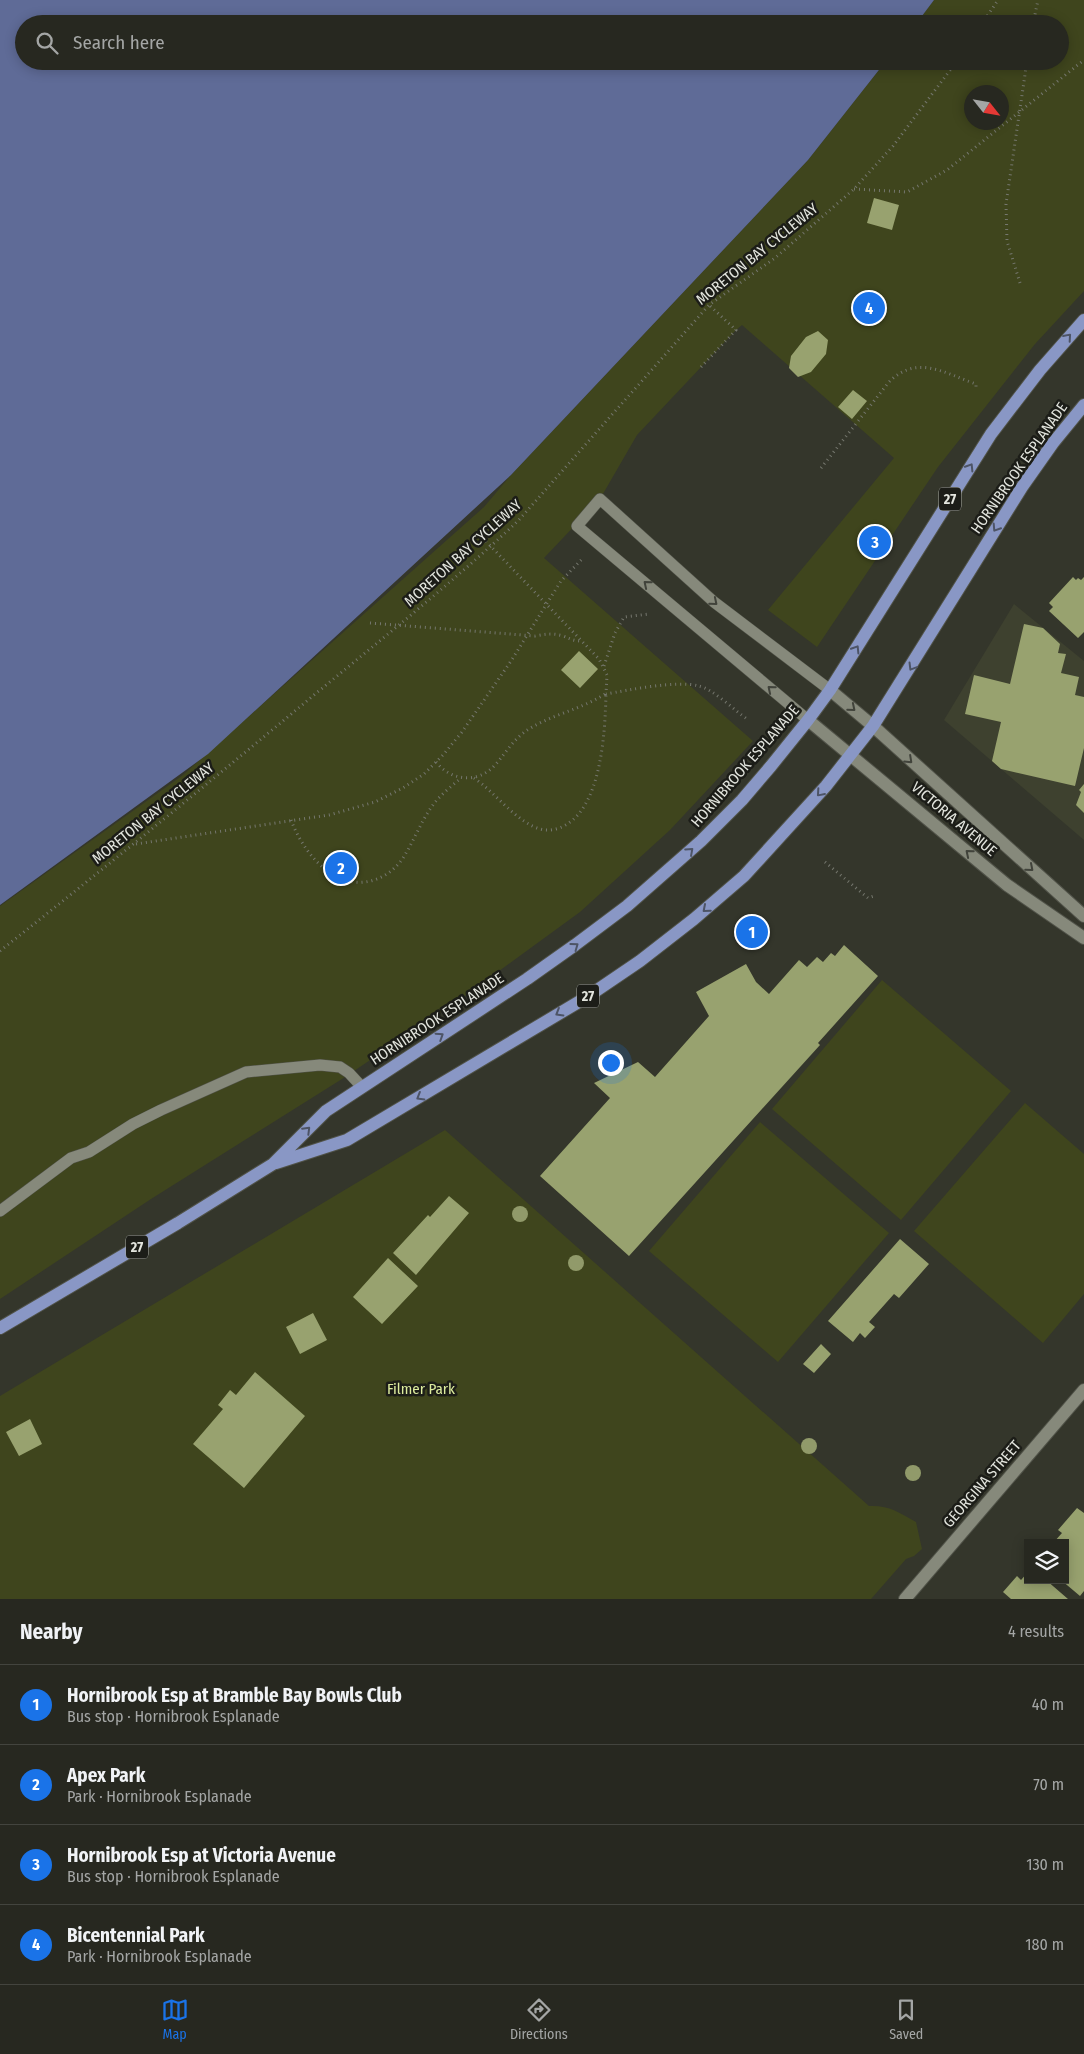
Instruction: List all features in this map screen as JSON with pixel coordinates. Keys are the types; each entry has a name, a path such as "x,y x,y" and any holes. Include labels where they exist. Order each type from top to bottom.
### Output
{"main road":[{"name":"HORNIBROOK ESPLANADE","path":"0,1328 178,1223 273,1164 326,1111 527,979 627,906 701,841 742,800 808,720 830,690 991,434 1040,370 1084,320"},
{"name":"HORNIBROOK ESPLANADE","path":"273,1164 347,1140 578,1002 640,961 694,919 744,876 851,756 873,726 1022,487 1084,404"},
{"name":"VICTORIA AVENUE","path":"830,690 873,726 1084,916"},
{"name":"VICTORIA AVENUE","path":"808,720 1007,885 1084,938"},
{"name":"GEORGINA STREET","path":"905,1599 1084,1390"}],"lane":[{"path":"808,720 577,526 600,499 714,602 830,690"},
{"path":"0,1211 70,1158 89,1152 133,1124 161,1110 246,1072 320,1065 340,1067 349,1072 362,1087"}],"path":[{"path":"988,15 998,0"},
{"path":"1035,15 1038,0"},
{"path":"854,189 907,192 947,170 1084,60"},
{"name":"MORETON BAY CYCLEWAY","path":"0,951 135,844 399,625 518,521 709,305 775,258 854,189 893,146 950,70"},
{"path":"1020,283 1007,241 1006,204 1026,70"},
{"path":"700,367 736,330 709,305"},
{"path":"821,468 896,375 908,369 923,366 976,384 976,390"},
{"path":"474,778 488,787 520,818 532,826 542,830 552,830 572,821 583,806 596,778 605,728 607,675 604,667 582,641 478,534"},
{"path":"135,844 330,814 375,802 404,788 436,762 462,732 528,636 561,581 598,543"},
{"path":"604,667 611,642 624,617"},
{"path":"370,623 528,636 548,634 564,636 571,641 582,641"},
{"path":"436,762 453,776 474,778 486,773 496,765 515,739 530,728 550,718 588,705 606,694 670,685 699,686 746,719"},
{"path":"291,820 298,837 314,859 325,870 338,878 353,883 369,882 382,877 394,869 403,858 434,803 461,778"},
{"path":"826,862 868,898 874,896"}],"shaded area":[{"path":"1014,604 1084,661 1084,840 944,720"}],"green space":[{"path":"934,0 1084,0 1084,291 1035,344 938,467 817,647 768,610 894,458 742,325 637,435 600,499 544,558 753,741 670,830 580,912 455,1003 342,1079 151,1199 0,1299 0,906 183,775 484,507 511,475 808,160 879,70 1069,70 1069,15 923,15"},
{"path":"882,980 1011,1091 901,1220 772,1109"},
{"path":"1025,1103 1084,1154 1084,1294 1043,1343 914,1231"},
{"path":"760,1122 889,1233 778,1362 649,1251"},
{"name":"Filmer Park","path":"445,1130 869,1506 888,1508 916,1522 922,1549 914,1556 906,1559 871,1599 0,1599 0,1396"}],"water":[{"path":"0,0 934,0 923,15 15,15 15,70 879,70 808,160 511,475 208,754 0,905"}],"building":[{"path":"874,198 899,205 892,230 867,223"},
{"path":"818,331 828,340 826,354 811,372 798,377 789,368 791,356 806,337"},
{"path":"853,390 867,401 852,419 838,407"},
{"path":"1073,577 1076,580 1078,578 1081,580 1084,577 1084,632 1078,638 1049,611 1053,607 1049,603"},
{"path":"1024,624 1043,628 1060,644 1058,653 1066,654 1061,673 1079,677 1075,695 1084,697 1084,748 1075,786 1001,769 992,761 1001,722 965,714 974,675 1010,684"},
{"path":"579,651 598,669 580,688 561,670"},
{"path":"1084,784 1084,813 1076,805 1081,792 1079,790"},
{"path":"844,945 878,976 818,1043 820,1045 629,1256 540,1176 610,1098 594,1083 638,1062 655,1077 709,1016 696,992 746,964 756,982 769,994 799,960 807,967 817,957 823,962 831,953 835,956"},
{"path":"449,1196 469,1213 416,1275 393,1253 428,1215 430,1217"},
{"path":"900,1239 929,1264 899,1298 894,1294 869,1322 875,1327 865,1338 860,1333 853,1342 828,1321"},
{"path":"388,1258 418,1286 382,1324 353,1297"},
{"path":"313,1313 327,1340 300,1354 286,1327"},
{"path":"821,1344 831,1354 814,1373 803,1364"},
{"path":"255,1372 305,1416 244,1488 193,1444 223,1409 218,1405 230,1390 236,1395"},
{"path":"30,1419 42,1444 19,1456 6,1432"},
{"path":"1077,1508 1084,1513 1084,1591 1080,1596 1066,1584 1069,1584 1069,1539 1057,1539 1062,1533 1058,1530"},
{"path":"1017,1576 1021,1580 1024,1577 1024,1584 1051,1584 1068,1599 1011,1599 1003,1592"}],"place":[{"name":"Bicentennial Park","path":"869,308"},
{"name":"Hornibrook Esp at Victoria Avenue","path":"875,542"},
{"name":"Apex Park","path":"341,868"},
{"name":"Hornibrook Esp at Bramble Bay Bowls Club","path":"752,932"}]}
